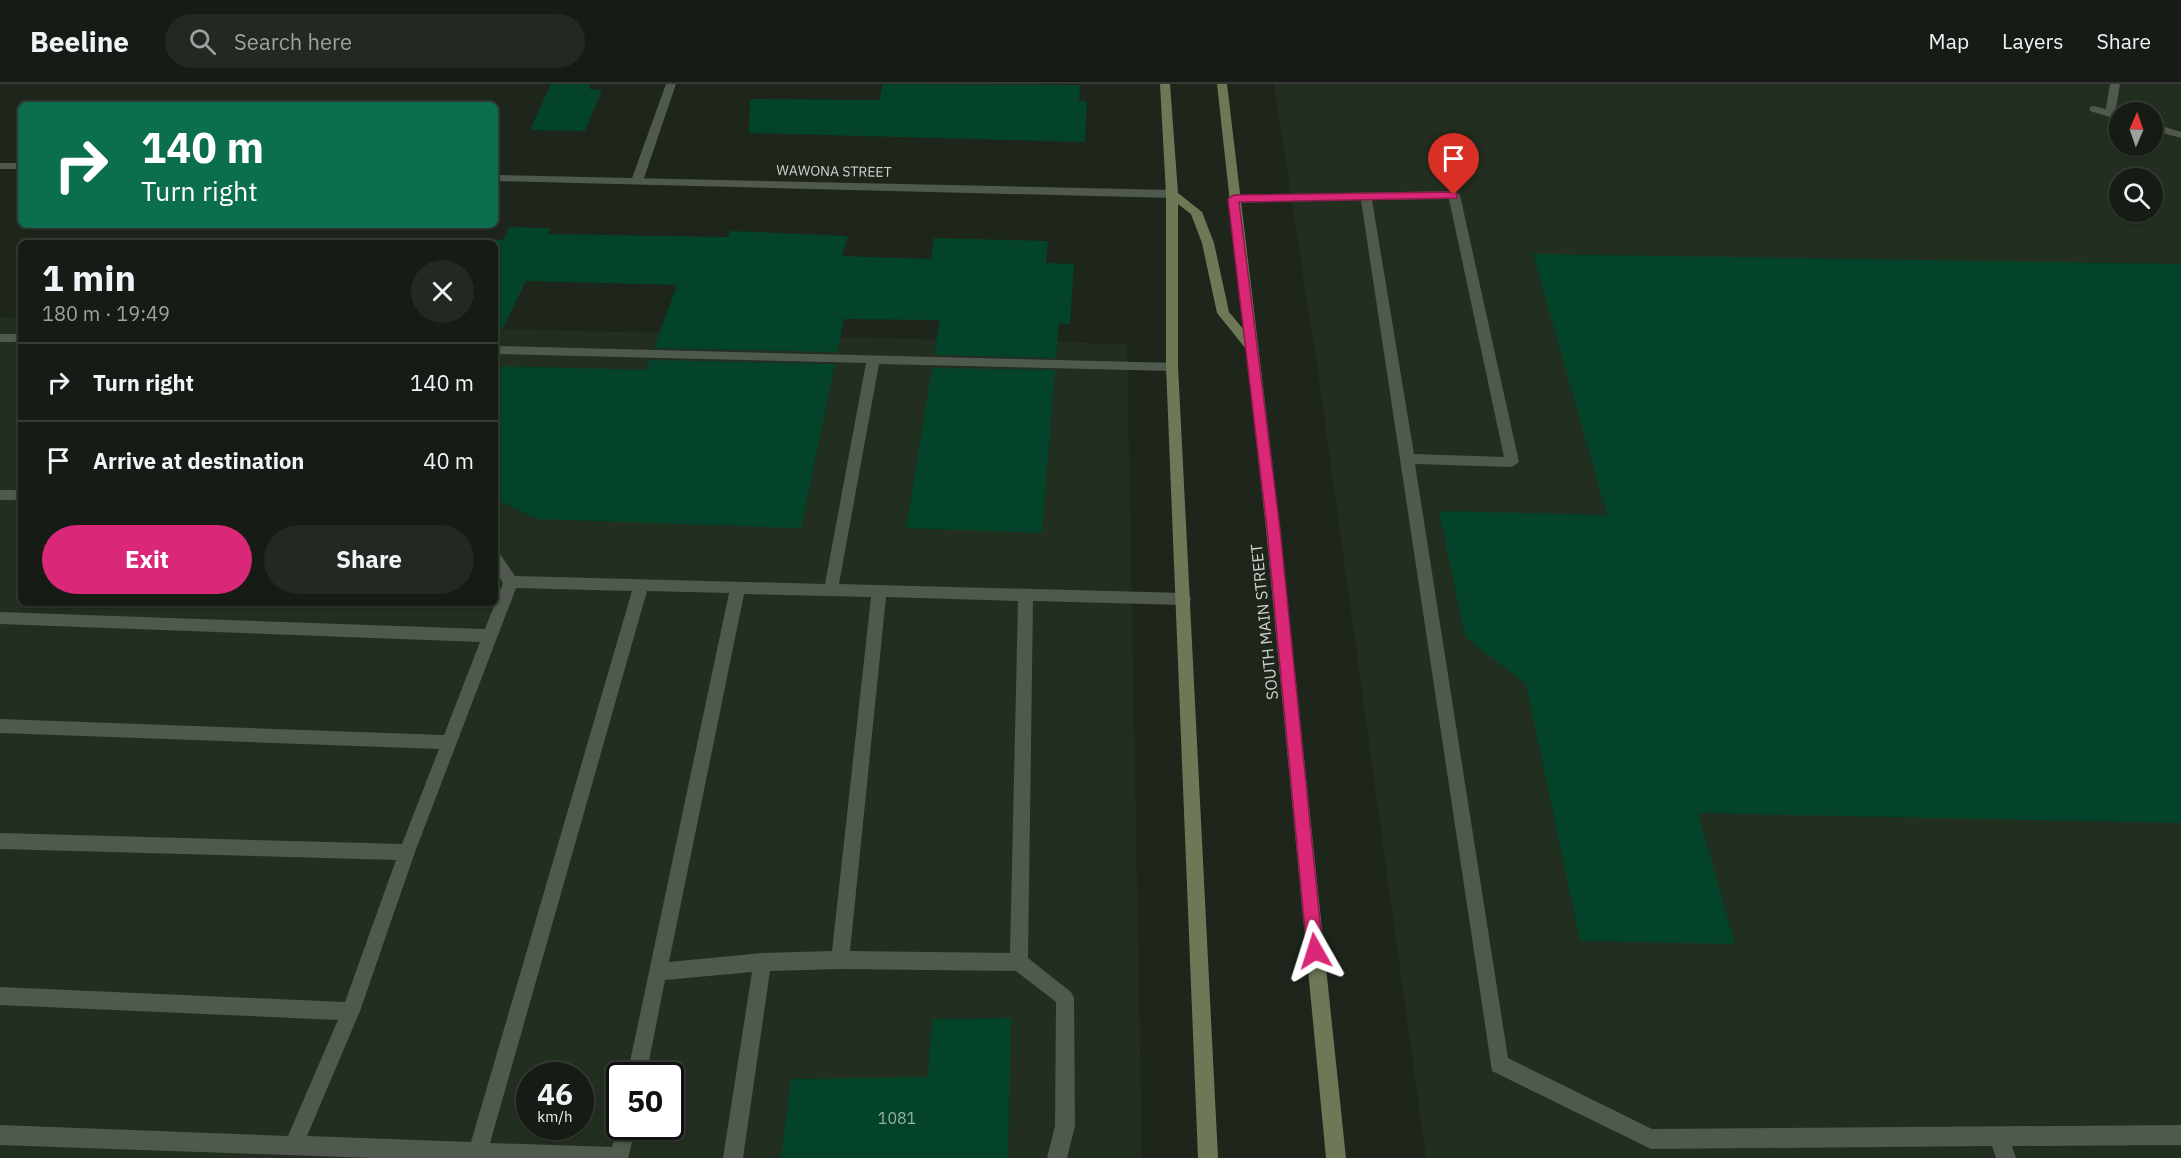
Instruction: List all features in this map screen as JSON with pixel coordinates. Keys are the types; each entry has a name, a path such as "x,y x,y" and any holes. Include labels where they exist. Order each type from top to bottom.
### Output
{"main road":[{"path":"1165,84 1172,194 1172,366 1208,1158"},
{"name":"SOUTH MAIN STREET","path":"1222,84 1250,346 1273,529 1336,1158"},
{"path":"1172,194 1196,212 1208,243 1223,313 1250,346"}],"street":[{"path":"637,181 671,84"},
{"path":"2115,84 2115,102"},
{"path":"2094,109 2109,113"},
{"path":"2163,129 2181,135"},
{"path":"0,166 18,166"},
{"name":"WAWONA STREET","path":"498,178 1172,194"},
{"path":"1234,199 1454,195 1512,462 1407,459"},
{"path":"1366,197 1441,670 1499,1064 1651,1139 2181,1135"},
{"path":"0,338 18,338"},
{"path":"498,350 1172,366"},
{"path":"831,590 873,359"},
{"path":"0,495 18,495"},
{"path":"498,562 511,582"},
{"path":"511,582 1184,599"},
{"path":"294,1145 351,1011 407,852 511,582"},
{"path":"478,1152 641,585"},
{"path":"639,1062 738,587"},
{"path":"840,960 879,591"},
{"path":"1019,962 1026,595"},
{"path":"0,618 490,636"},
{"path":"0,726 450,742"},
{"path":"0,841 407,852"},
{"path":"658,972 762,962 840,960 1019,962 1065,998 1065,1126 1058,1158"},
{"path":"733,1158 762,962"},
{"path":"0,996 351,1011"},
{"path":"0,1136 619,1156 623,1140"},
{"path":"1999,1137 2006,1158"}],"shaded area":[{"path":"1274,84 2181,84 2181,1158 1426,1158 1321,393"},
{"path":"0,317 18,318 18,606 498,606 498,329 1127,344 1142,1158 0,1158"}],"building":[{"path":"551,84 591,84 589,89 602,90 585,131 530,130"},
{"path":"883,84 1080,85 1079,101 1087,101 1085,142 749,133 750,99 879,100"},
{"path":"509,227 550,228 548,234 728,237 730,231 848,236 842,256 931,259 934,238 1048,241 1046,263 1074,264 1070,324 1059,323 1056,358 934,355 940,320 844,319 837,352 654,348 677,285 526,281 498,338 498,240 503,240"},
{"path":"1533,254 2181,264 2181,823 1698,813 1735,944 1580,941 1526,684 1465,637 1439,511 1607,515"},
{"path":"649,360 835,364 801,528 537,519 498,500 498,366 646,370"},
{"path":"932,368 1055,370 1042,533 906,528"},
{"path":"1011,1018 1008,1158 781,1158 791,1079 928,1077 932,1019"}],"route":[{"path":"1315,951 1273,529 1234,199 1454,195"}]}
